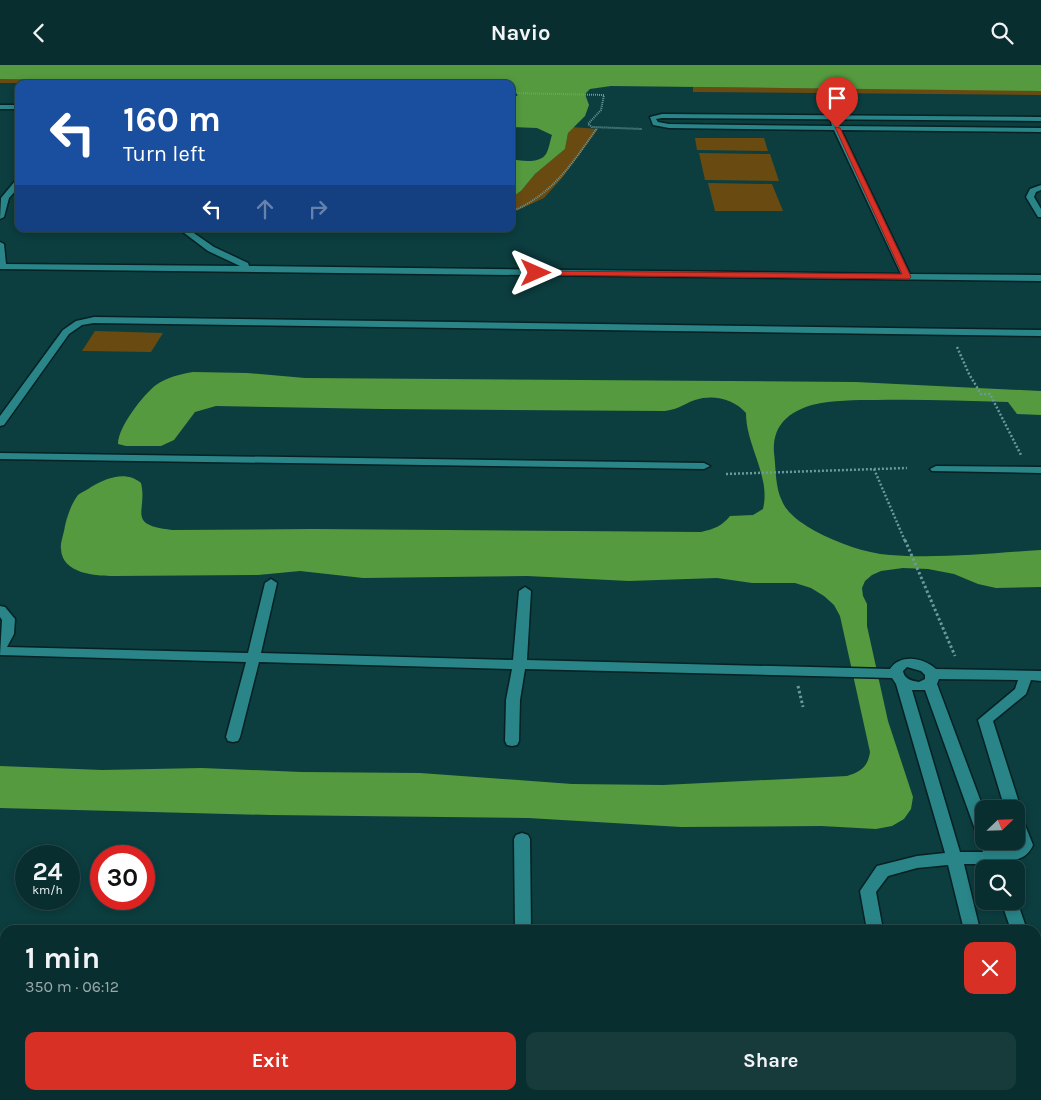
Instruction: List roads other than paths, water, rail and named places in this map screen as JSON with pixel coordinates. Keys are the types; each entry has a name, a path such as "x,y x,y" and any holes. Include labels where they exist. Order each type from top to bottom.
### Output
{"street":[{"path":"0,107 15,107"},
{"path":"688,116 690,127"},
{"path":"1041,119 688,116 652,118 655,124 690,127 1041,130"},
{"path":"833,117 907,277"},
{"path":"0,217 5,198 15,187"},
{"path":"1041,187 1033,191 1030,197 1041,215"},
{"path":"187,232 211,249 249,267"},
{"path":"0,244 1,266 249,267 399,271 1041,279"},
{"path":"0,423 66,332 79,323 94,320 1041,333"},
{"path":"0,456 704,465"},
{"path":"936,469 1041,470"},
{"path":"233,737 271,583"},
{"path":"512,741 513,700 520,665 525,591"},
{"path":"0,610 9,619 7,634 0,649 843,673 896,677 921,687 931,679 1034,676"},
{"path":"971,925 954,858 896,677 896,670 902,664 913,663 925,667 931,679 975,806"},
{"path":"1010,800 985,720 1021,691 1034,676"},
{"path":"522,839 522,925"},
{"path":"1002,860 1024,850"},
{"path":"874,925 868,891 883,871 916,862 954,858 975,861"},
{"path":"1012,910 1018,925"}]}
